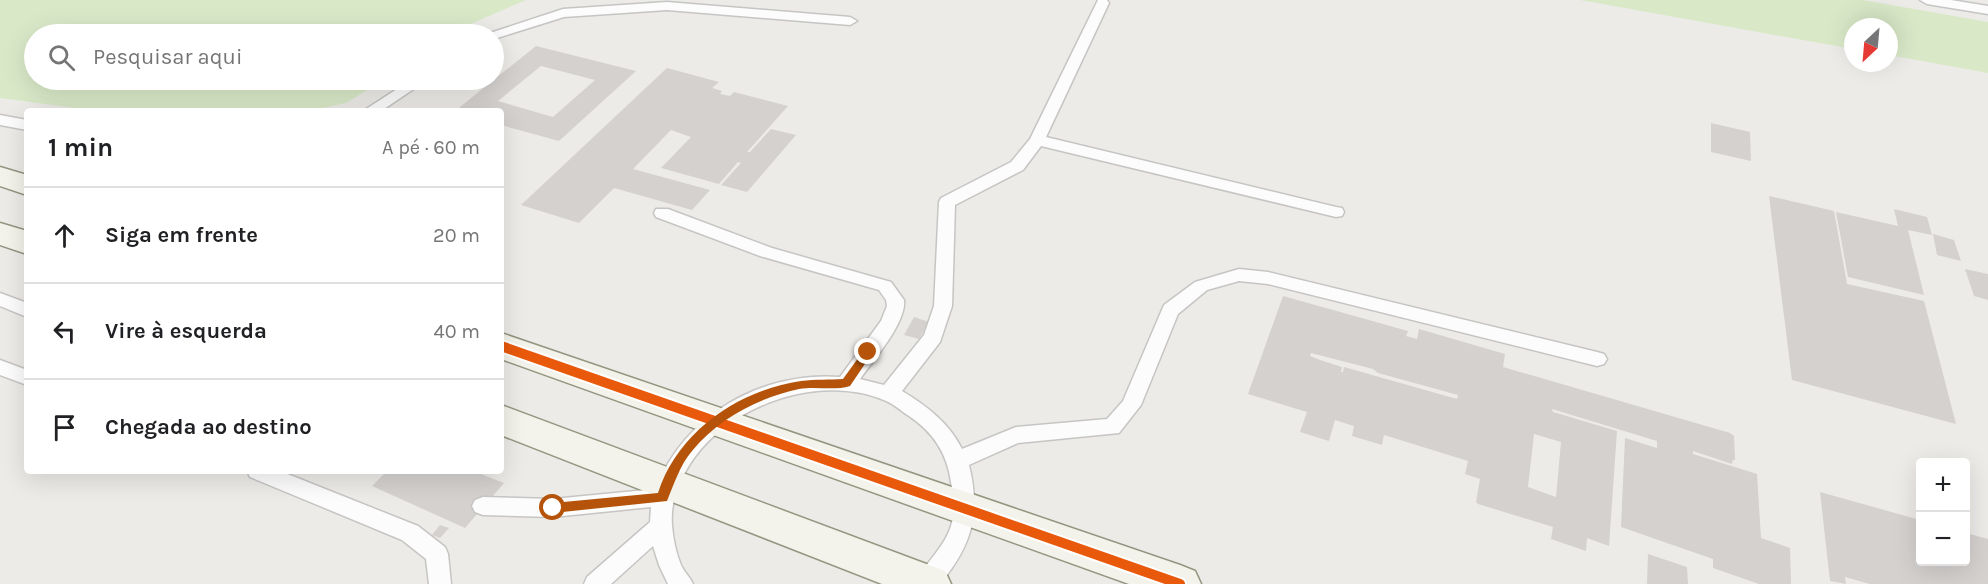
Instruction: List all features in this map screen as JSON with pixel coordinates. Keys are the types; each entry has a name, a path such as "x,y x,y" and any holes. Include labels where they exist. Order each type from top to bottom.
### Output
{"street":[{"path":"0,176 24,184"},
{"path":"0,233 24,242"},
{"path":"504,347 1180,584"},
{"path":"504,421 665,490 928,584"}],"lane":[{"path":"1927,0 1988,10"},
{"path":"889,393 933,336 943,306 947,202 1017,166 1037,140 1102,3"},
{"path":"504,32 562,14 666,6 850,21"},
{"path":"376,108 404,90"},
{"path":"0,120 24,124"},
{"path":"1037,140 1336,212"},
{"path":"662,213 766,252 885,286 894,296 896,305 890,321 846,383"},
{"path":"959,460 1016,435 1112,427 1131,405 1170,310 1201,286 1239,274 1269,278 1597,359"},
{"path":"0,299 24,309"},
{"path":"0,367 24,377"},
{"path":"682,584 672,574 659,527 665,490 688,448 717,420 757,397 802,385 846,383 889,393 932,420 959,460 965,509 958,534 946,560 928,584"},
{"path":"264,474 410,533 437,554 440,584"},
{"path":"483,507 553,508 665,490"},
{"path":"595,584 659,527"}],"green space":[{"path":"0,0 526,0 471,24 24,24 24,90 367,90 346,103 323,108 75,108 0,98"},
{"path":"1580,0 1863,0 1988,22 1988,73 1898,57 1898,18 1844,18 1844,47"}],"building":[{"path":"536,46 636,71 559,141 504,126 504,108 459,108 481,90 504,90 504,72","holes":["541,66 595,80 553,117 498,101"]},
{"path":"667,68 719,82 712,88 722,91 720,94 730,96 734,92 788,106 747,152 750,152 771,129 796,135 747,192 721,185 741,163 738,162 719,184 661,168 691,137 671,130 633,169 710,190 692,210 614,188 579,223 521,205"},
{"path":"1711,123 1750,132 1751,161 1711,152"},
{"path":"1769,196 1834,211 1847,284 1924,301 1956,424 1792,380"},
{"path":"1894,209 1927,217 1932,235 1908,230 1924,295 1848,277 1836,212 1898,226"},
{"path":"1933,234 1954,240 1961,261 1937,255"},
{"path":"1965,269 1988,274 1988,300 1974,296"},
{"path":"1283,296 1408,331 1406,336 1417,339 1419,329 1505,354 1503,367 1734,436 1735,460 1732,464 1693,451 1693,454 1757,474 1761,538 1790,548 1791,584 1759,584 1713,568 1713,559 1621,527 1625,438 1657,448 1657,441 1552,409 1553,412 1617,431 1609,546 1587,538 1586,551 1551,539 1553,527 1478,504 1476,502 1480,479 1465,474 1468,461 1384,435 1382,445 1352,436 1354,426 1335,420 1329,441 1300,432 1307,412 1248,394","holes":["1311,353 1458,395 1457,399 1344,367 1341,372 1342,367 1310,356","1534,434 1561,442 1556,497 1528,487"]},
{"path":"914,317 929,322 919,339 904,335"},
{"path":"384,474 481,474 504,483 465,528 372,486"},
{"path":"1820,492 1916,519 1916,566 1970,566 1970,534 1988,539 1988,584 1870,584 1845,577 1846,584 1830,581"},
{"path":"440,525 449,528 440,538 432,535"},
{"path":"1648,554 1687,567 1688,584 1647,584"}],"cycle path":[{"path":"504,347 1180,584"}],"route":[{"path":"553,508 663,497 667,483 688,448 717,420 757,397 802,385 846,383 868,352"}]}
